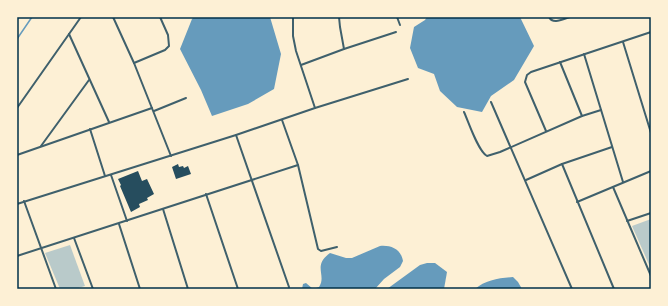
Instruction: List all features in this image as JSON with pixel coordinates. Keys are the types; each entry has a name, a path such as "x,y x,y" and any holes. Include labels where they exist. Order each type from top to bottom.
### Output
{"street":[{"path":"17,108 81,17"},
{"path":"113,17 134,62 172,156"},
{"path":"134,62 165,50 169,46 168,35 160,17"},
{"path":"293,17 292,36 315,108"},
{"path":"339,17 344,49"},
{"path":"397,17 400,25"},
{"path":"549,17 551,21 554,22 570,17"},
{"path":"301,65 396,32"},
{"path":"546,131 525,82 525,78 531,72 651,32"},
{"path":"69,34 109,122"},
{"path":"623,42 651,133"},
{"path":"584,54 623,182"},
{"path":"560,62 582,116"},
{"path":"17,204 172,156 408,78"},
{"path":"40,147 90,80"},
{"path":"154,111 186,98"},
{"path":"491,102 572,289"},
{"path":"17,155 152,108"},
{"path":"464,112 479,148 487,156 582,116 601,110"},
{"path":"282,120 298,165 318,249 321,250 337,247"},
{"path":"90,129 105,176"},
{"path":"236,135 288,287"},
{"path":"526,180 562,164 612,146"},
{"path":"562,164 614,289"},
{"path":"17,256 298,165"},
{"path":"578,202 651,171"},
{"path":"111,174 127,221"},
{"path":"613,187 651,276"},
{"path":"206,194 238,289"},
{"path":"24,201 56,289"},
{"path":"163,209 188,289"},
{"path":"627,222 651,213"},
{"path":"119,224 140,289"},
{"path":"74,238 93,289"}],"shaded area":[{"path":"651,219 651,269 632,226"},
{"path":"70,245 85,286 75,289 60,289 45,253"}],"water":[{"path":"194,17 270,17 281,54 274,89 248,104 212,116 201,90 180,49"},
{"path":"427,17 520,17 534,46 514,80 491,96 482,112 457,107 440,91 434,74 418,68 410,48 414,27"},
{"path":"380,246 384,246 392,247 400,253 402,257 403,261 400,267 384,279 375,289 313,289 319,287 321,283 322,262 330,253 346,258 352,258"},
{"path":"435,263 447,272 444,289 387,289 420,265"},
{"path":"513,277 522,289 475,289 483,283 492,280"},
{"path":"306,283 313,289 302,289 303,284"}],"building":[{"path":"178,164 179,167 183,166 184,168 188,166 191,174 176,179 172,167"},
{"path":"138,171 142,181 147,179 154,194 147,198 148,200 139,204 140,207 131,212 118,179"}],"waterway":[{"path":"17,39 32,17"}]}
